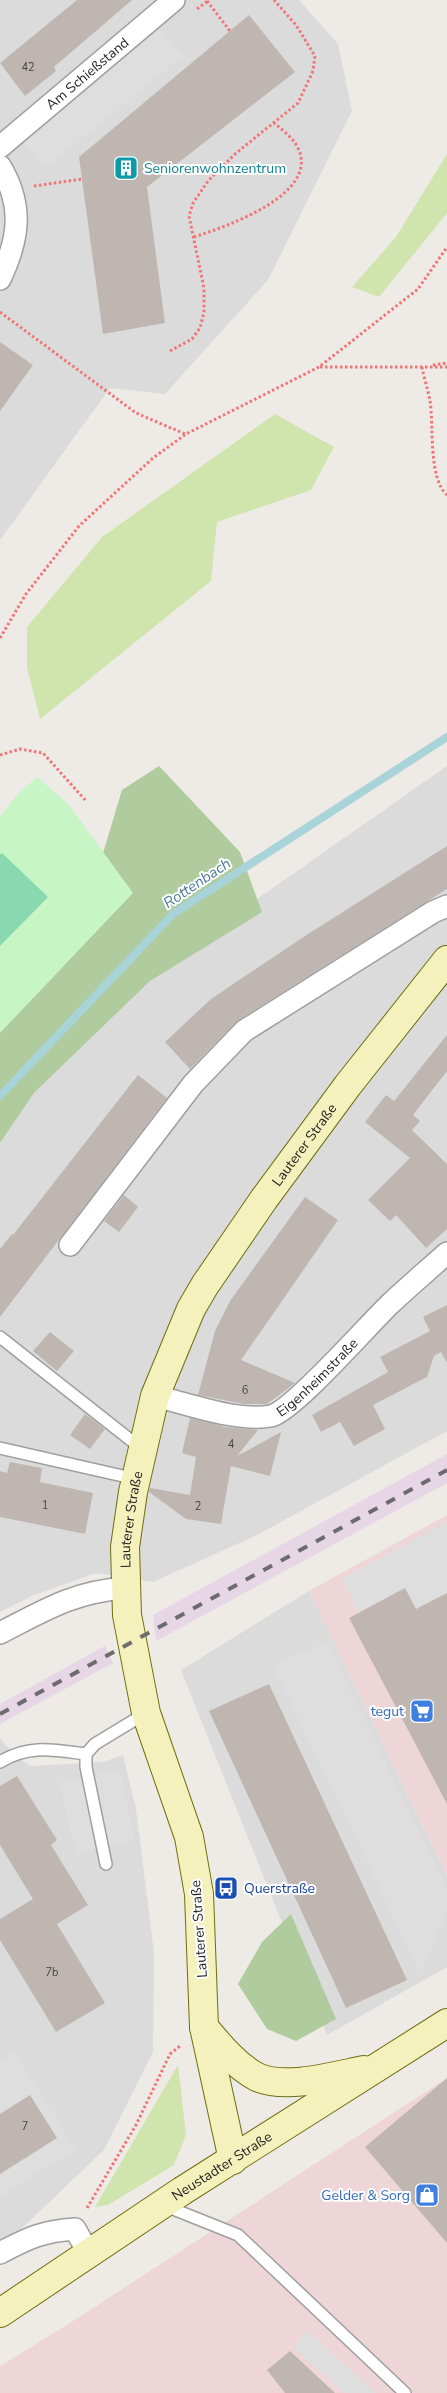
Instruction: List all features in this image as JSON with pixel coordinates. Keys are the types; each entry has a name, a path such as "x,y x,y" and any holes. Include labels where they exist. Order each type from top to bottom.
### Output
{"street":[{"name":"Am Schießstand","path":"0,147 174,0"},
{"path":"0,166 11,189 17,221 14,246 0,279"},
{"path":"70,1245 193,1084 244,1031 425,917 447,906"},
{"name":"Lauterer Straße","path":"233,2160 204,2027 199,1894 189,1837 146,1713 127,1616 125,1547 136,1479 155,1396 191,1309 210,1277 264,1199 337,1100 447,960"},
{"name":"Eigenheimstraße","path":"155,1396 238,1416 256,1418 273,1415 295,1400 390,1304 447,1253"},
{"path":"0,1633 68,1599 99,1590 125,1588"},
{"path":"204,2027 231,2056 257,2077 274,2082 315,2080 377,2068"},
{"name":"Neustadter Straße","path":"0,2313 82,2240 161,2205 377,2068 441,2031"},
{"path":"0,2253 24,2240 50,2230 82,2240"}],"lane":[{"path":"0,1337 142,1449"},
{"path":"0,1448 136,1479"},
{"path":"106,1864 86,1767 86,1754 95,1744 146,1713"},
{"path":"0,1762 14,1754 40,1749 86,1754"},
{"path":"161,2205 238,2235 405,2393"}],"path":[{"path":"170,351 192,338 200,328 204,312 204,288 189,216 198,196 208,182 235,154 298,103 313,71 315,56 296,25 274,0"},
{"path":"207,1 230,31"},
{"path":"194,237 224,227 260,210 294,184 300,172 300,156 288,136 273,122"},
{"path":"11,189 82,179"},
{"path":"0,638 26,594 80,526 153,458 186,434 320,367 418,289 447,247"},
{"path":"0,312 136,413 186,434"},
{"path":"422,367 447,363"},
{"path":"320,367 447,367"},
{"path":"422,367 430,401 434,460 440,489 447,495"},
{"path":"0,755 20,749 43,754 87,802"},
{"path":"82,2240 170,2054 204,2027"}],"shaded area":[{"path":"0,0 299,0 338,44 352,111 268,280 165,394 110,388 0,540"},
{"path":"160,29 183,56 45,168 23,141"},
{"path":"447,766 447,1431 257,1535 153,1582 96,1573 32,1596 0,1612 0,1143 34,1093 150,981 257,899"},
{"path":"447,1454 447,1483 156,1641 153,1615"},
{"path":"447,1515 447,1875 309,1591"},
{"path":"447,1522 447,1593 416,1609 405,1588 359,1612 342,1579"},
{"path":"309,1591 447,1875 447,1967 327,2035 181,1670"},
{"path":"326,1642 447,1887 447,1911 421,1974 273,1665"},
{"path":"105,1646 113,1663 0,1724 0,1704"},
{"path":"0,1738 13,1754 30,1766 103,1762 123,1755 136,1809 154,1953 153,2052 104,2150 0,2249"},
{"path":"120,1771 135,1840 76,1855 59,1781"},
{"path":"14,2052 76,2149 0,2197 0,2061"},
{"path":"447,2078 447,2393 0,2393 0,2366 67,2325"},
{"path":"307,2331 376,2393 344,2393 293,2347"}],"green space":[{"path":"447,154 447,213 379,297 352,287 396,237"},
{"path":"275,414 334,447 311,490 217,522 211,581 40,719 27,668 27,627 102,537"},
{"path":"159,766 240,852 262,912 150,981 34,1093 0,1143 0,966 103,853 122,790"},
{"path":"37,777 69,805 133,893 0,1033 0,817 16,796"},
{"path":"2,853 48,897 0,946 0,855"},
{"path":"291,1914 336,2019 296,2041 267,2029 238,1984 262,1942"},
{"path":"178,2065 186,2135 174,2165 108,2205 95,2207"}],"building":[{"path":"77,0 132,0 54,67 56,71 25,96 0,63"},
{"name":"Seniorenwohnzentrum","path":"249,15 295,72 147,187 165,323 103,334 79,157"},
{"path":"0,342 33,365 0,411"},
{"path":"447,846 447,889 237,1021 190,1069 165,1042 211,999 308,934"},
{"path":"447,1035 447,1071 413,1115 420,1121 412,1130 447,1164 447,1229 426,1248 396,1215 390,1221 368,1200 410,1158 365,1122 386,1095 394,1101"},
{"path":"138,1075 167,1098 0,1317 0,1249"},
{"path":"124,1195 138,1207 119,1232 104,1221"},
{"path":"305,1197 338,1220 241,1360 295,1383 267,1404 244,1404 198,1395 215,1331 230,1301"},
{"path":"447,1305 447,1363 441,1352 434,1356 427,1377 373,1405 385,1429 354,1446 340,1422 321,1432 312,1415 388,1372 380,1357 430,1331 423,1317"},
{"path":"50,1332 74,1351 57,1371 33,1351"},
{"path":"85,1414 105,1429 90,1449 70,1435"},
{"path":"190,1418 226,1427 258,1430 237,1456 281,1432 270,1476 231,1466 221,1524 186,1519 149,1492 150,1488 190,1495 196,1457 182,1453"},
{"path":"10,1462 42,1468 40,1482 93,1493 85,1534 0,1517 0,1471 7,1473"},
{"name":"tegut","path":"405,1588 416,1609 447,1593 447,1804 349,1618"},
{"path":"269,1684 407,1980 346,2008 209,1711"},
{"path":"17,1776 57,1840 51,1845 88,1905 57,1924 105,2003 56,2032 0,1940 0,1919 33,1899 0,1845 0,1786"},
{"name":"Gelder & Sorg","path":"447,2078 447,2243 365,2147"},
{"path":"30,2095 57,2138 0,2174 0,2114"},
{"path":"290,2351 335,2393 285,2393 267,2370"}],"waterway":[{"name":"Rottenbach","path":"0,1096 173,914 447,737"}],"railway":[{"path":"0,1714 447,1470"}],"place":[{"name":"Seniorenwohnzentrum","path":"126,168"},
{"name":"tegut","path":"422,1711"},
{"name":"Querstraße","path":"226,1888"},
{"name":"Gelder & Sorg","path":"427,2195"}]}
